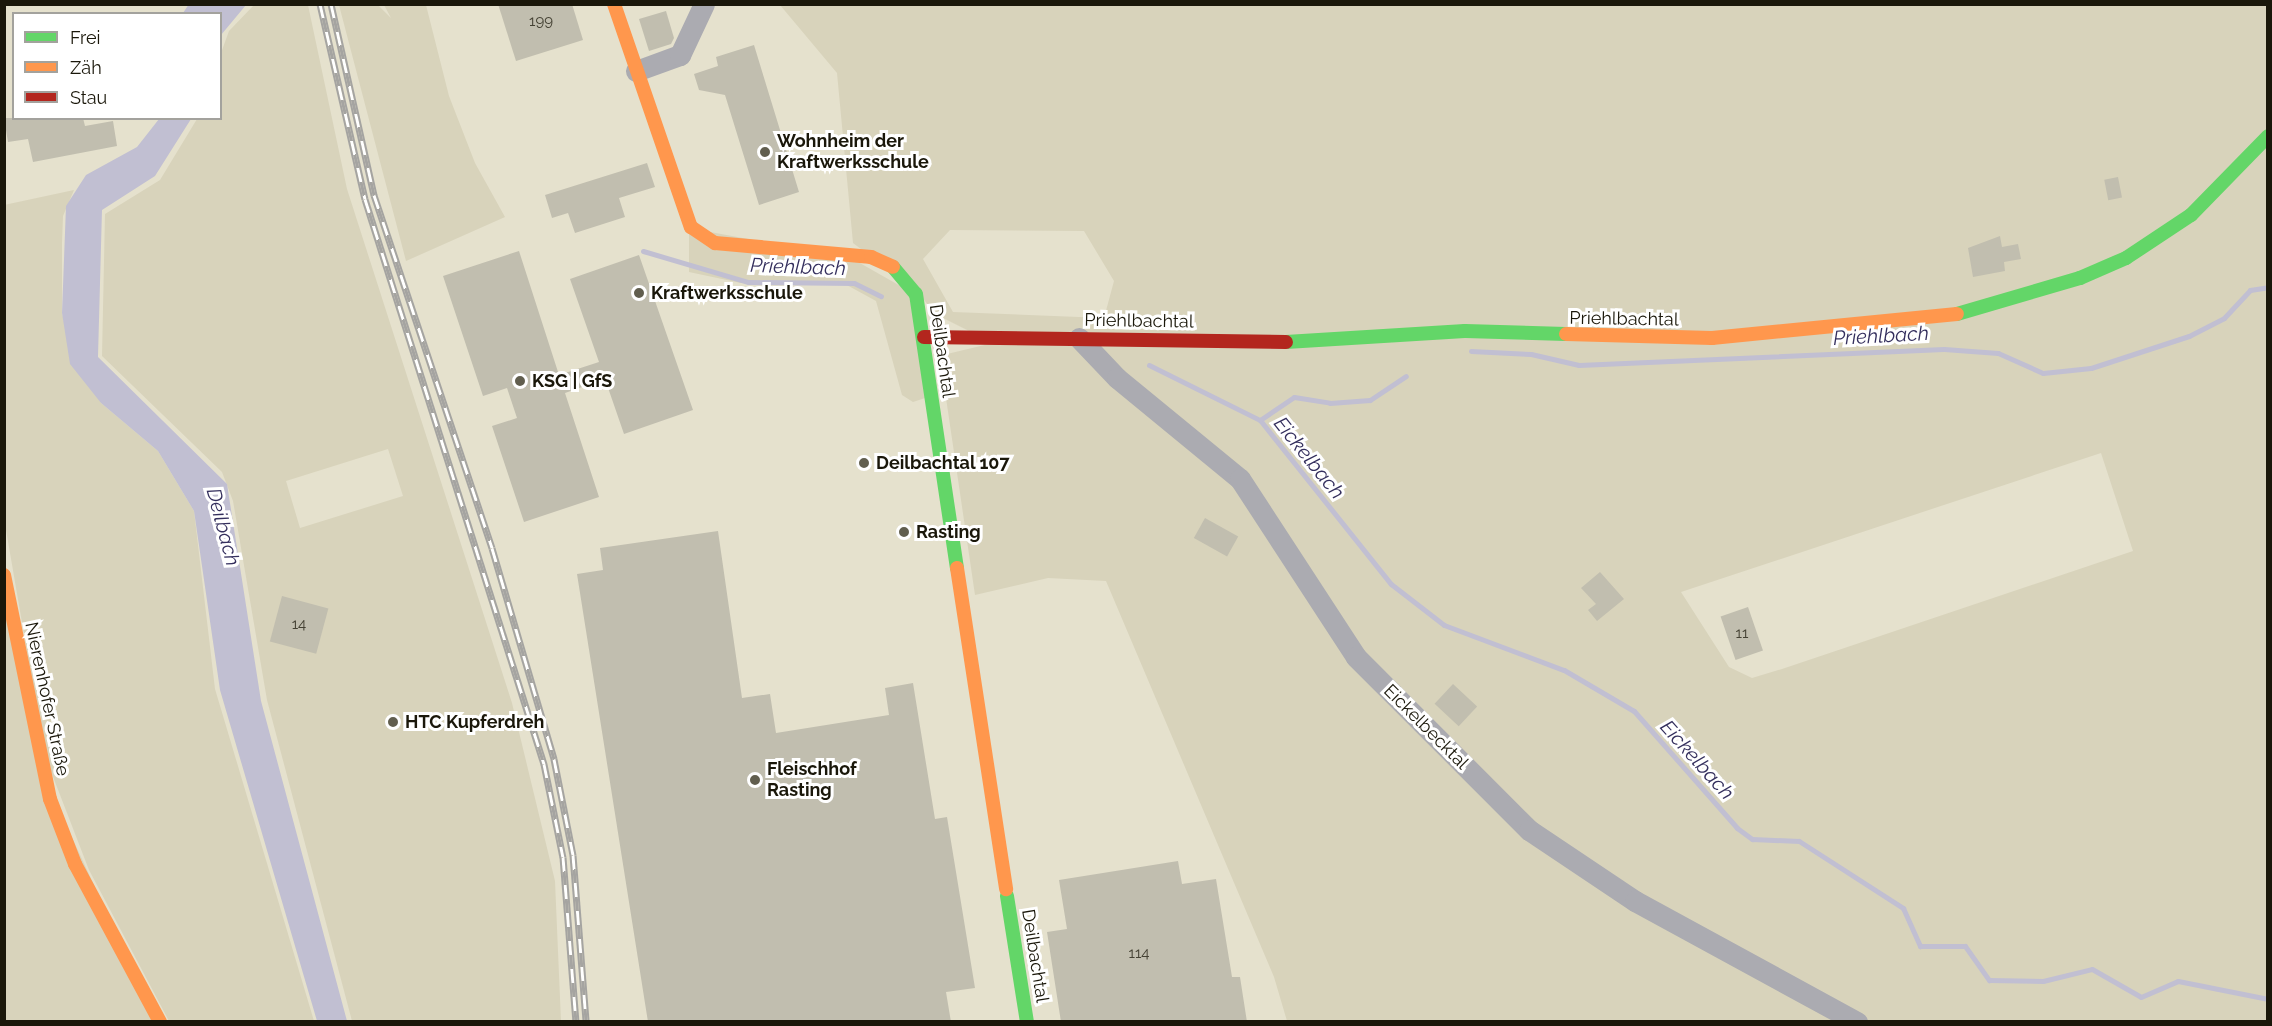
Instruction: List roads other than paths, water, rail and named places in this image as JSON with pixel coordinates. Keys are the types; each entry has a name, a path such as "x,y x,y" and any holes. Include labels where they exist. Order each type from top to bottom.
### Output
{"street":[{"name":"Deilbachtal","path":"614,4 682,213 692,227 725,246 886,262 915,294 924,337 1027,1022"},
{"path":"636,71 680,55 704,4"},
{"name":"Priehlbachtal","path":"924,337 1278,343 1466,331 1712,338 1961,314 2080,278 2126,258 2199,208 2268,136"},
{"name":"Eickelbecktal","path":"1079,338 1117,378 1240,479 1356,657 1529,830 1635,901 1857,1022"},
{"name":"Nierenhofer Straße","path":"4,575 50,799 79,873 159,1022"}],"water":[{"path":"189,4 246,4 222,34 222,12 184,12"},
{"name":"Deilbach","path":"158,120 190,120 155,176 102,210 98,357 227,484 261,701 347,1021 317,1021 220,690 194,511 158,451 101,403 70,364 62,313 66,206 86,175 137,147"}],"waterway":[{"name":"Priehlbach","path":"643,251 748,282 854,283 881,296"},
{"name":"Priehlbach","path":"1471,351 1531,354 1579,365 1944,349 1998,353 2043,373 2091,368 2189,336 2224,318 2250,290 2268,287"},
{"name":"Eickelbach","path":"1149,365 1260,420 1391,584 1444,625 1564,670 1634,711 1737,828 1752,839 1799,841 1903,908 1920,946 1965,946 1989,980 2043,981 2092,969 2141,997 2178,981 2268,999"},
{"name":"Priehlbach","path":"1260,420 1294,397 1330,403 1370,400 1406,376"}],"railway":[{"path":"320,4 365,199 544,764 563,857 576,1022"},
{"path":"331,4 374,195 492,548 554,759 573,855 586,1022"}],"place":[{"name":"Wohnheim der Kraftwerksschule","path":"765,152"},
{"name":"Kraftwerksschule","path":"639,293"},
{"name":"KSG | GfS","path":"520,381"},
{"name":"Deilbachtal 107","path":"864,463"},
{"name":"Rasting","path":"904,532"},
{"name":"HTC Kupferdreh","path":"393,722"},
{"name":"Fleischhof Rasting","path":"755,780"}]}
